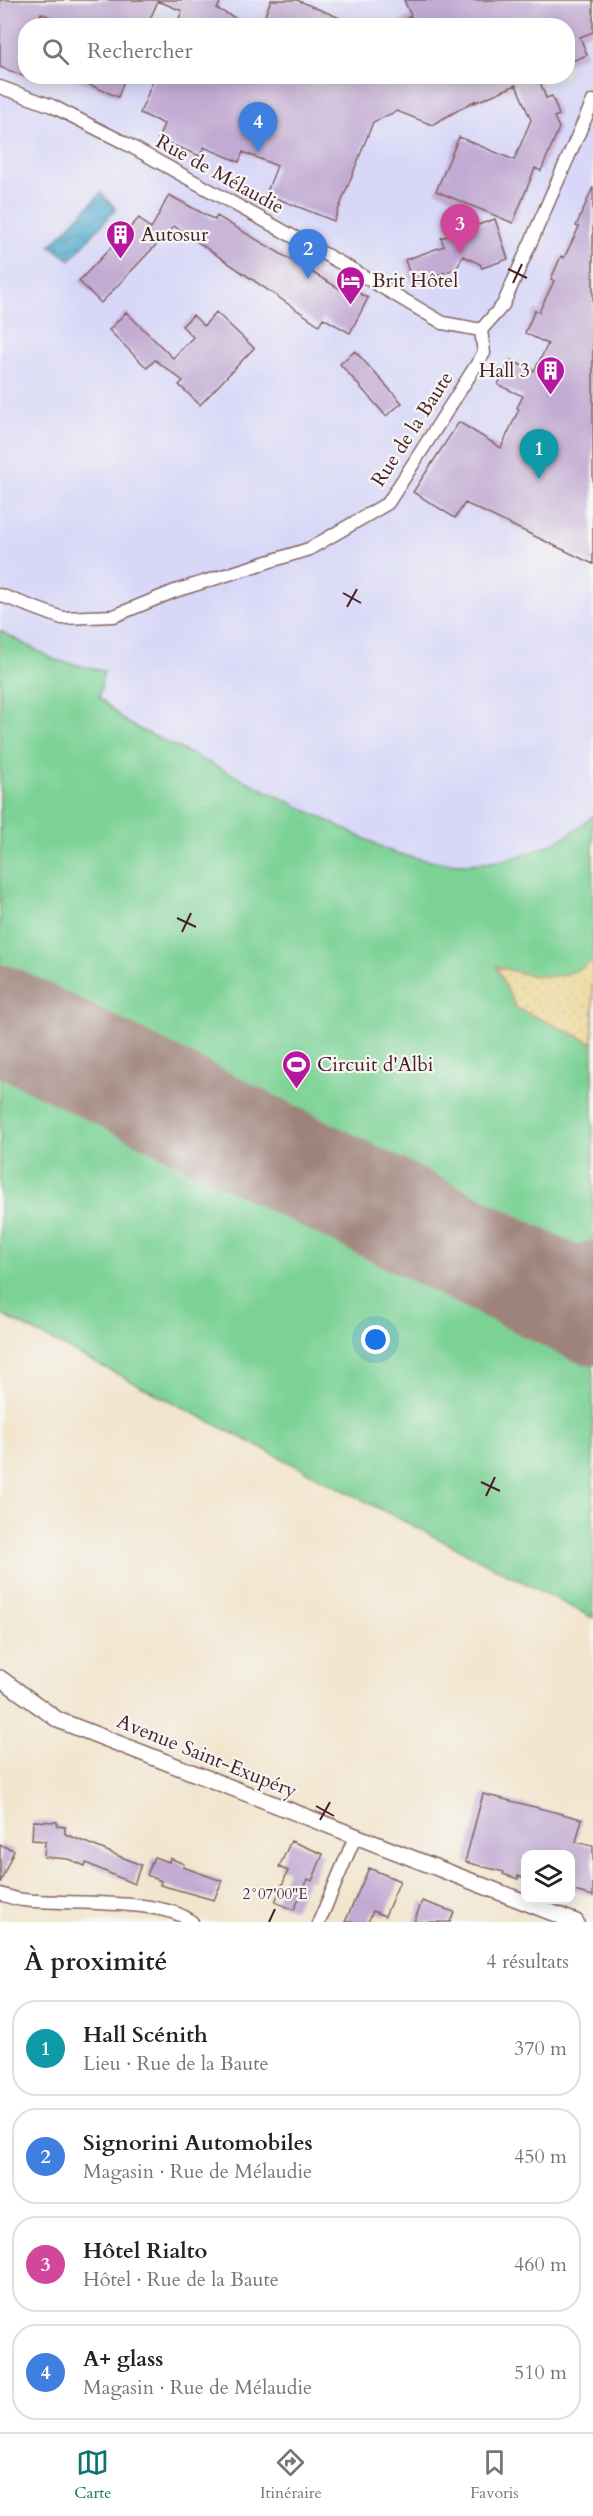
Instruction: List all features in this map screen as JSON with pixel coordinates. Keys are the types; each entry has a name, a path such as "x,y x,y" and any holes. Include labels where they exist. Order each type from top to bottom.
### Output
{"street":[{"name":"Rue de Mélaudie","path":"0,87 52,106 123,142 346,266 443,324 481,330"},
{"path":"481,330 503,305 593,101"},
{"name":"Rue de la Baute","path":"0,595 62,618 114,616 175,591 309,549 388,503 484,353 481,330"},
{"name":"Avenue Saint-Exupéry","path":"0,1678 58,1720 576,1922"},
{"path":"319,1922 355,1837"},
{"path":"0,1894 22,1900 155,1908 184,1916 192,1922"}],"shaded area":[{"path":"0,0 593,0 593,816 564,837 536,850 504,859 468,864 432,862 394,853 127,723 99,697 104,671 55,660 0,631"}],"green space":[{"name":"Circuit d'Albi","path":"0,631 55,660 104,671 99,697 127,723 394,853 449,864 502,860 551,844 580,827 593,816 593,1618 0,1314"}],"sand":[{"path":"593,960 593,1043 516,1008 496,966 533,976 558,976 581,968"}],"water":[{"path":"101,193 116,209 70,260 50,246"}],"building":[{"path":"0,0 221,0 217,9 236,18 179,18 182,11 158,1 151,18 53,18 41,13 39,18 18,18 18,74 0,67"},
{"path":"271,0 297,0 340,18 264,18"},
{"path":"404,0 593,0 593,32 580,37 587,55 575,60 575,18 407,18 411,16"},
{"path":"88,84 123,84 118,97"},
{"path":"152,84 541,84 546,98 552,96 559,115 554,117 559,128 541,171 535,168 513,223 436,191 459,137 514,160 531,120 516,85 474,103 476,100 432,125 397,111 373,122 334,221 266,194 277,166 243,152 239,162 204,147 200,156 158,139 164,124 140,113"},
{"path":"593,187 593,564 465,503 455,518 413,492 459,422 501,448 523,396 498,385 510,360 534,371 548,344 525,333 535,310 539,312 554,281 551,279 561,256 564,258 579,227 576,226"},
{"path":"169,195 215,220 217,216 345,292 348,287 368,298 350,333 323,318 319,325 174,226 101,303 79,281 139,218 151,229"},
{"path":"495,219 508,259 482,268 480,264 463,256 457,268 413,284 405,260 444,246 441,238"},
{"path":"126,312 173,358 193,337 182,326 193,315 204,326 216,312 254,348 200,405 179,385 183,381 155,360 147,368 109,330"},
{"path":"355,351 402,403 386,416 340,364"},
{"path":"483,1794 582,1819 576,1842 593,1846 593,1896 575,1891 575,1850 521,1850 521,1877 518,1876 518,1879 503,1874 504,1872 465,1862"},
{"path":"33,1821 57,1822 57,1826 65,1827 65,1834 141,1865 134,1884 86,1863 85,1866 68,1859 44,1857 45,1841 32,1840"},
{"path":"291,1841 323,1854 312,1881 308,1879 294,1910 275,1902 288,1871 279,1867"},
{"path":"0,1845 14,1850 0,1883"},
{"path":"154,1857 169,1862 170,1858 184,1864 183,1867 222,1881 214,1900 160,1885 161,1881 147,1875"},
{"path":"369,1868 400,1881 385,1916 373,1911 368,1922 345,1922"},
{"path":"422,1901 454,1912 450,1922 414,1922"}],"taxiway":[{"path":"510,1270 552,1274 593,1261"}],"runway":[{"path":"0,1018 593,1312"}],"place":[{"name":"A+ glass","path":"258,152"},
{"name":"Hôtel Rialto","path":"460,254"},
{"name":"Autosur","path":"120,260"},
{"name":"Signorini Automobiles","path":"308,279"},
{"name":"Brit Hôtel","path":"351,306"},
{"name":"Hall 3","path":"551,396"},
{"name":"Hall Scénith","path":"539,479"},
{"name":"Circuit d'Albi","path":"296,1090"}]}
